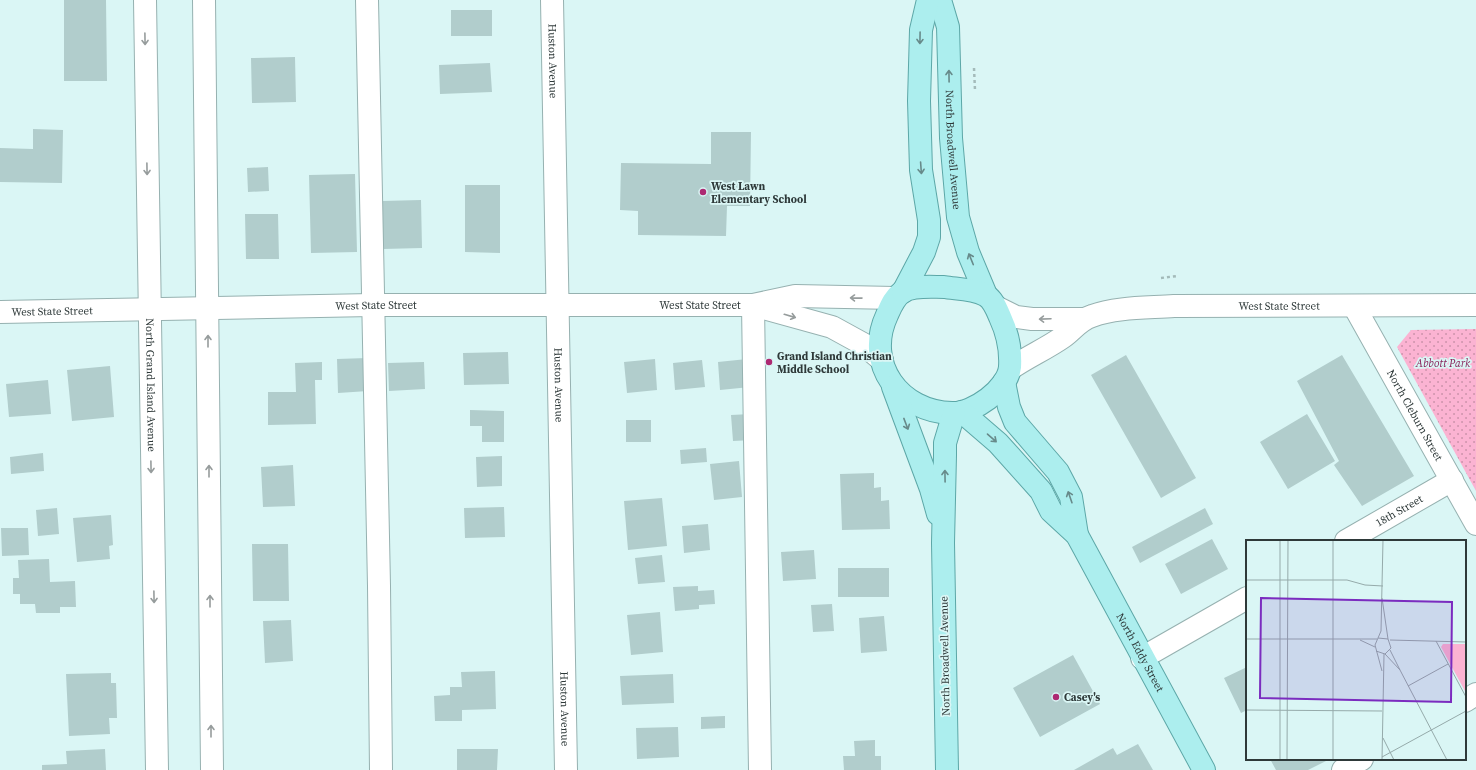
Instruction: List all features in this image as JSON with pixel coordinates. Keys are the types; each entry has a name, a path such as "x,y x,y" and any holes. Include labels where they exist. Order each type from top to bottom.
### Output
{"main road":[{"path":"899,295 919,288 944,288 965,290 991,301 1005,327 1009,347 1007,375 988,398 976,406 958,413 936,412 919,406 893,387 886,374 882,360 880,344 884,321 899,295 924,252 929,237 929,220 921,170 920,101 920,30 928,0"},
{"name":"North Broadwell Avenue","path":"940,0 948,27 951,138 958,217 968,252 991,301"},
{"name":"North Eddy Street","path":"1007,375 1010,407 1016,422 1058,472 1071,497 1077,535 1142,658 1204,770"},
{"name":"North Broadwell Avenue","path":"893,387 937,507 943,543"},
{"name":"North Broadwell Avenue","path":"947,770 943,543 945,449 958,413"},
{"name":"North Eddy Street","path":"958,413 998,443 1041,491 1051,511 1077,535"}],"street":[{"name":"North Grand Island Avenue","path":"144,0 156,770"},
{"path":"204,0 212,770"},
{"path":"367,0 372,305 379,586 381,770"},
{"name":"Huston Avenue","path":"552,0 566,770"},
{"name":"West State Street","path":"0,312 372,305 753,305 795,296 899,295"},
{"name":"West State Street","path":"991,301 1016,317 1032,319 1084,319"},
{"name":"West State Street","path":"753,305 832,327 863,344 882,360"},
{"path":"753,305 760,770"},
{"name":"West State Street","path":"1007,375 1030,355 1063,337 1084,319 1094,315 1142,308 1476,305"},
{"name":"North Cleburn Street","path":"1354,306 1476,524"},
{"name":"18th Street","path":"1348,540 1452,480"},
{"path":"1142,658 1246,599"},
{"path":"1466,700 1476,694"},
{"path":"1343,770 1360,760"}],"path":[{"path":"974,68 975,90"},
{"path":"1162,278 1177,276"}],"green space":[{"name":"Abbott Park","path":"1476,329 1476,491 1397,347 1411,330"}],"building":[{"path":"64,0 106,0 107,81 64,81"},
{"path":"451,10 492,10 492,36 451,36"},
{"path":"295,57 296,102 252,103 251,58"},
{"path":"490,63 492,92 440,94 439,65"},
{"path":"33,129 63,130 62,183 0,182 0,148 33,149"},
{"path":"711,132 751,132 750,206 727,206 726,236 638,235 638,211 620,210 621,163 711,164"},
{"path":"268,167 269,191 248,192 247,168"},
{"path":"355,174 357,252 311,253 309,175"},
{"path":"465,185 500,185 500,253 465,252"},
{"path":"421,200 422,248 383,249 382,201"},
{"path":"245,214 278,214 279,259 246,259"},
{"path":"508,352 509,384 464,385 463,353"},
{"path":"1126,355 1196,478 1161,498 1091,375"},
{"path":"1342,355 1414,476 1362,506 1334,465 1339,461 1297,381"},
{"path":"367,358 368,391 338,393 337,359"},
{"path":"655,359 657,390 627,393 624,362"},
{"path":"747,359 750,387 720,390 718,362"},
{"path":"702,360 705,387 675,390 673,363"},
{"path":"322,362 322,380 315,380 316,424 268,425 268,392 296,392 295,363"},
{"path":"424,362 425,389 389,391 388,363"},
{"path":"110,366 114,417 72,421 67,370"},
{"path":"48,380 51,414 9,417 6,384"},
{"path":"470,410 504,411 504,442 482,442 482,426 470,426"},
{"path":"751,414 753,440 733,441 731,415"},
{"path":"1307,414 1335,461 1288,489 1260,442"},
{"path":"626,420 651,420 651,442 626,442"},
{"path":"706,448 707,462 681,464 680,450"},
{"path":"43,453 44,471 11,474 10,457"},
{"path":"502,456 502,486 477,487 476,457"},
{"path":"739,461 742,497 714,500 710,464"},
{"path":"293,465 295,506 263,507 261,467"},
{"path":"874,473 874,488 881,487 881,501 889,500 890,529 842,530 840,474"},
{"path":"662,498 667,546 628,550 624,501"},
{"path":"504,507 505,537 465,538 464,508"},
{"path":"57,508 59,534 38,536 36,510"},
{"path":"1205,508 1213,524 1140,563 1132,547"},
{"path":"111,515 113,545 109,546 110,559 77,562 73,518"},
{"path":"708,524 710,550 684,553 682,526"},
{"path":"1,528 28,528 29,555 2,556"},
{"path":"1212,539 1228,569 1181,594 1165,564"},
{"path":"252,544 288,544 289,601 253,601"},
{"path":"814,550 816,579 783,581 781,552"},
{"path":"662,555 665,582 638,584 635,558"},
{"path":"49,559 50,582 75,581 76,607 60,607 60,613 36,613 35,604 20,604 20,594 13,594 13,578 19,578 18,560"},
{"path":"838,568 889,568 889,597 838,597"},
{"path":"698,586 698,591 714,590 715,604 699,605 699,609 675,611 673,587"},
{"path":"832,604 834,631 813,632 811,605"},
{"path":"660,612 663,652 631,655 627,615"},
{"path":"884,616 887,651 861,653 859,618"},
{"path":"291,620 293,661 265,663 263,621"},
{"path":"1073,655 1100,704 1040,737 1013,688"},
{"path":"1246,667 1246,710 1241,713 1224,678"},
{"path":"495,671 496,709 462,710 462,721 435,721 434,696 450,695 450,687 462,687 461,672"},
{"path":"111,673 111,683 116,683 117,718 109,718 110,734 69,736 66,674"},
{"path":"673,674 674,703 622,705 620,676"},
{"path":"725,716 725,728 701,729 701,717"},
{"path":"678,727 679,757 637,759 636,728"},
{"path":"875,740 875,756 881,756 881,770 844,770 843,756 855,756 854,741"},
{"path":"1138,744 1153,770 1074,770 1113,748 1117,755"},
{"path":"105,749 106,770 42,770 42,765 67,764 66,751"},
{"path":"457,749 498,749 497,770 457,770"},
{"path":"1271,760 1328,760 1308,770 1276,770"}],"place":[{"name":"West Lawn Elementary School","path":"703,192"},
{"name":"Grand Island Christian Middle School","path":"769,362"},
{"name":"Casey's","path":"1056,697"}]}
